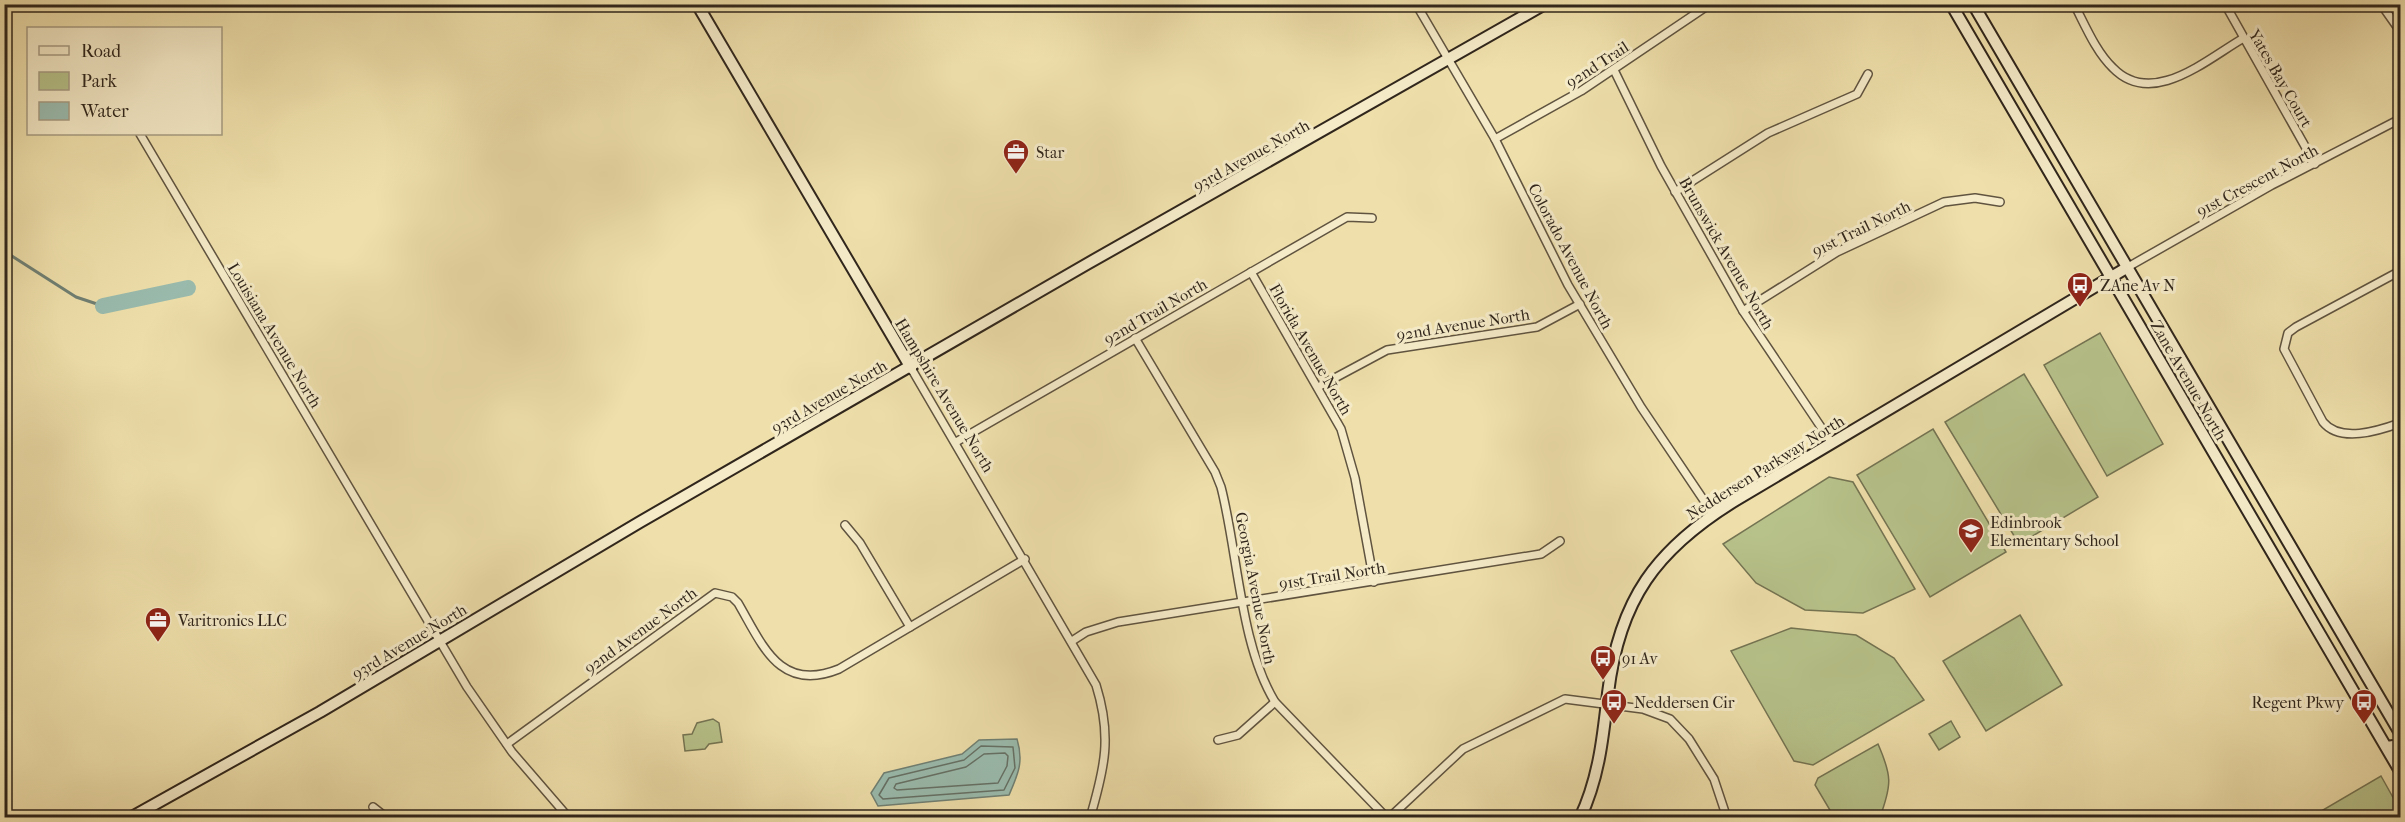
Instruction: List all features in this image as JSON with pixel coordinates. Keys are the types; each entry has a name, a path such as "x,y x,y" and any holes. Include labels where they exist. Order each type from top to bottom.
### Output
{"street":[{"name":"Hampshire Avenue North","path":"697,4 1025,559 1096,685 1106,723 1105,763 1090,818"},
{"name":"Colorado Avenue North","path":"1416,4 1495,139 1580,304 1641,406 1713,514"},
{"name":"93rd Avenue North","path":"130,818 320,712 640,522 911,368 1087,264 1450,61 1545,4"},
{"name":"92nd Trail","path":"1495,139 1614,70 1710,4"},
{"name":"Zane Avenue North","path":"1951,4 2400,771"},
{"name":"Zane Avenue North","path":"1973,4 2400,731"},
{"path":"2074,4 2113,69 2138,83 2169,81 2242,39"},
{"name":"Yates Bay Court","path":"2225,4 2242,39 2315,164"},
{"path":"2381,4 2400,31"},
{"name":"Brunswick Avenue North","path":"1614,70 1675,192 1743,311 1831,442"},
{"path":"1675,192 1768,133 1857,94 1868,74"},
{"name":"91st Crescent North","path":"2127,267 2400,119"},
{"name":"Louisiana Avenue North","path":"141,135 440,640"},
{"name":"91st Trail North","path":"1743,311 1837,252 1944,202 1975,198 2000,202"},
{"name":"92nd Trail North","path":"956,442 1347,217 1372,218"},
{"name":"Neddersen Parkway North","path":"1580,818 1598,770 1618,635 1636,595 1676,544 1713,514 2127,267"},
{"path":"2400,271 2296,327 2288,333 2284,349 2323,422 2333,431 2347,434 2387,428 2400,423"},
{"name":"Florida Avenue North","path":"1251,272 1341,429 1349,453 1374,582"},
{"name":"92nd Avenue North","path":"1318,387 1387,350 1537,327 1580,304"},
{"name":"Georgia Avenue North","path":"1135,338 1218,479 1225,503 1259,672 1275,702 1388,818"},
{"path":"845,525 860,543 910,627"},
{"name":"91st Trail North","path":"1072,641 1086,632 1118,622 1541,554 1560,541"},
{"name":"92nd Avenue North","path":"507,744 715,593 732,597 773,661 784,670 812,677 839,669 1025,559"},
{"path":"440,640 479,706 507,744 569,818"},
{"path":"1388,818 1448,761 1479,740 1564,699 1607,703 1657,712 1681,727 1714,778 1727,818"},
{"path":"1218,740 1238,735 1275,702"},
{"path":"2386,747 2400,731"},
{"path":"2386,747 2400,745"},
{"path":"373,807 387,818"}],"green space":[{"path":"2100,333 2163,444 2107,476 2044,365"},
{"path":"2024,374 2098,497 2019,544 1945,422"},
{"path":"1933,429 2006,552 1930,597 1857,475"},
{"path":"1829,477 1853,482 1915,589 1863,613 1805,610 1756,583 1723,544"},
{"path":"2020,615 2062,685 1986,731 1943,661"},
{"path":"1791,628 1856,635 1894,658 1924,700 1813,765 1794,761 1731,651"},
{"path":"713,719 719,723 722,742 709,744 705,749 685,751 683,735 692,734 697,723"},
{"path":"1951,721 1960,737 1939,750 1929,734"},
{"path":"1878,744 1886,764 1889,780 1887,796 1880,817 1834,817 1815,785 1818,778"},
{"path":"2381,776 2400,810 2400,817 2311,817"}],"water":[{"path":"1017,739 1020,754 1019,768 1009,795 878,806 871,793 884,773 962,754 979,740"}],"waterway":[{"path":"4,251 76,297 103,306"},
{"path":"103,306 188,288"}],"place":[{"name":"Star","path":"1016,175"},
{"name":"ZAne Av N","path":"2080,308"},
{"name":"Edinbrook Elementary School","path":"1971,554"},
{"name":"Varitronics LLC","path":"158,643"},
{"name":"91 Av","path":"1603,681"},
{"name":"Neddersen Cir","path":"1614,725"},
{"name":"Regent Pkwy","path":"2364,725"}]}
